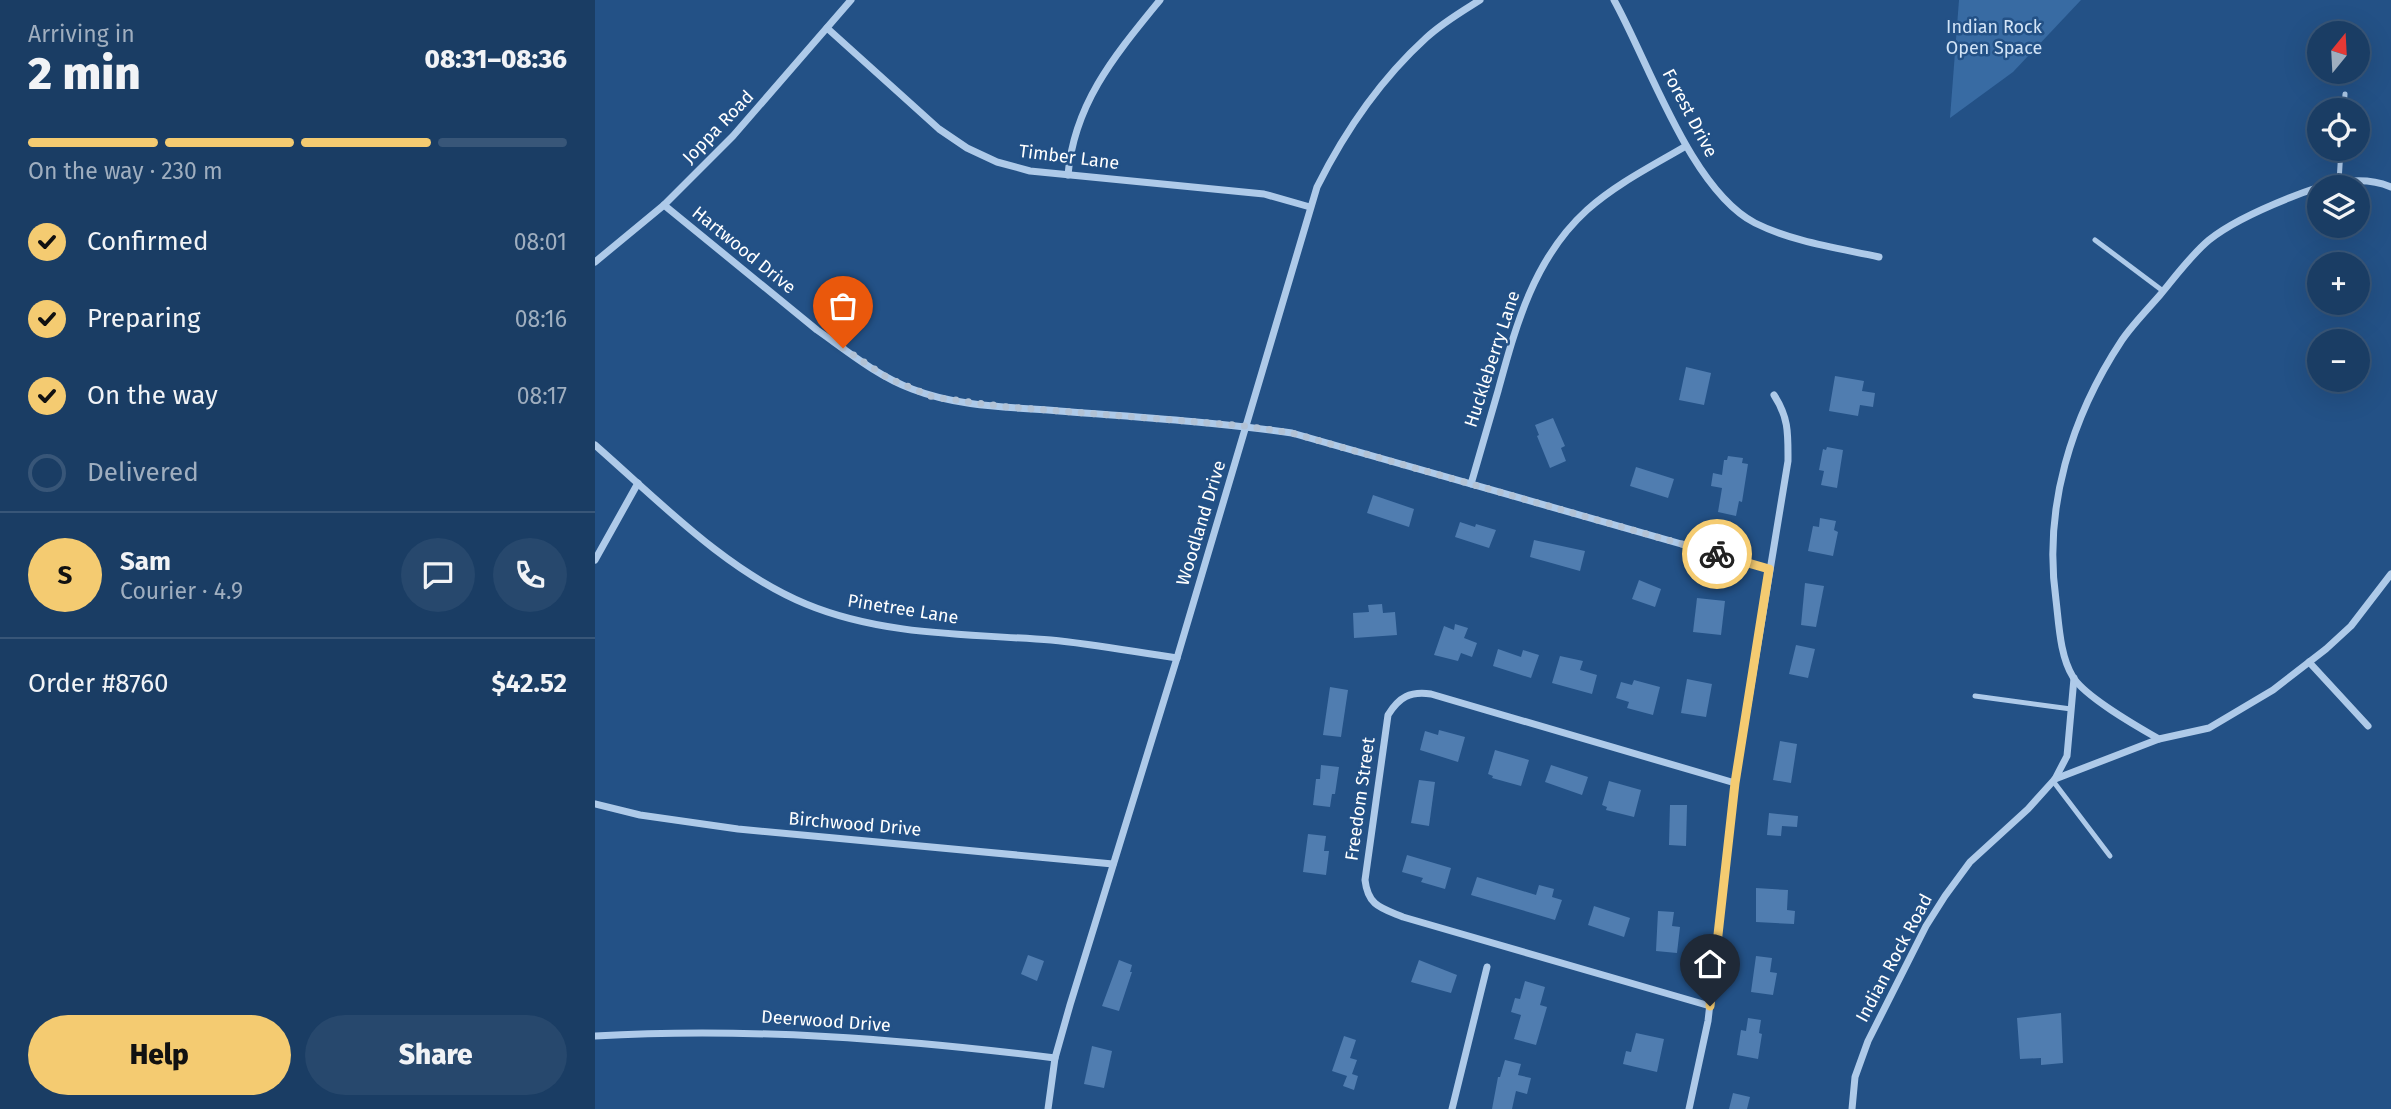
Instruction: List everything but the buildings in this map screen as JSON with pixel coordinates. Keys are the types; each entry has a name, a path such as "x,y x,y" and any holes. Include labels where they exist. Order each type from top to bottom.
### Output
{"street":[{"name":"Joppa Road","path":"595,262 664,205 733,136 851,0"},
{"path":"1067,175 1070,152 1092,91 1110,63 1160,0"},
{"name":"Woodland Drive","path":"1048,1109 1055,1058 1310,207 1326,169 1381,88 1427,37 1480,0"},
{"name":"Forest Drive","path":"1614,0 1686,146 1719,193 1734,209 1754,222 1800,239 1879,257"},
{"name":"Timber Lane","path":"827,28 939,129 967,148 997,162 1030,171 1264,194 1310,207"},
{"name":"Huckleberry Lane","path":"1471,484 1513,337 1539,270 1560,240 1603,196 1686,146"},
{"name":"Indian Rock Road","path":"2370,182 2391,187"},
{"name":"Indian Rock Road","path":"1852,1109 1855,1077 1868,1041 1926,926 1970,862 2028,809 2054,780 2067,756 2074,678 2065,657 2052,573 2056,502 2066,458 2081,417 2101,376 2123,338 2210,240 2280,201 2307,191"},
{"name":"Hartwood Drive","path":"664,205 817,330 865,364 909,388 933,397 983,405 1246,426 1292,433 1769,569"},
{"path":"1689,1109 1710,1006 1735,783 1788,461 1789,436 1784,410 1774,395"},
{"name":"Pinetree Lane","path":"595,445 718,551 744,570 804,603 836,615 902,629 1056,641 1177,658"},
{"path":"595,560 638,482"},
{"name":"Indian Rock Road","path":"2054,780 2159,739 2209,728 2273,690 2351,626 2391,574"},
{"path":"2309,662 2368,726"},
{"path":"2074,678 2086,691 2159,739"},
{"name":"Freedom Street","path":"1710,1006 1403,917 1372,902 1367,892 1366,880 1388,715 1394,704 1404,696 1416,692 1431,694 1735,783"},
{"name":"Birchwood Drive","path":"595,804 640,815 738,829 1113,864"},
{"path":"1452,1109 1487,967"},
{"name":"Deerwood Drive","path":"595,1036 756,1032 865,1038 1055,1058"}],"lane":[{"path":"2095,240 2162,291"},
{"path":"1975,696 2071,709"},
{"path":"2054,780 2110,856"}],"green space":[{"name":"Indian Rock Open Space","path":"1959,0 2081,0 2013,72 1950,118"}],"way so far":[{"path":"843,348 888,378 933,397 1008,407 1246,426 1292,433 1717,554"}],"route":[{"path":"1710,1006 1735,783 1769,569 1717,554"}]}
